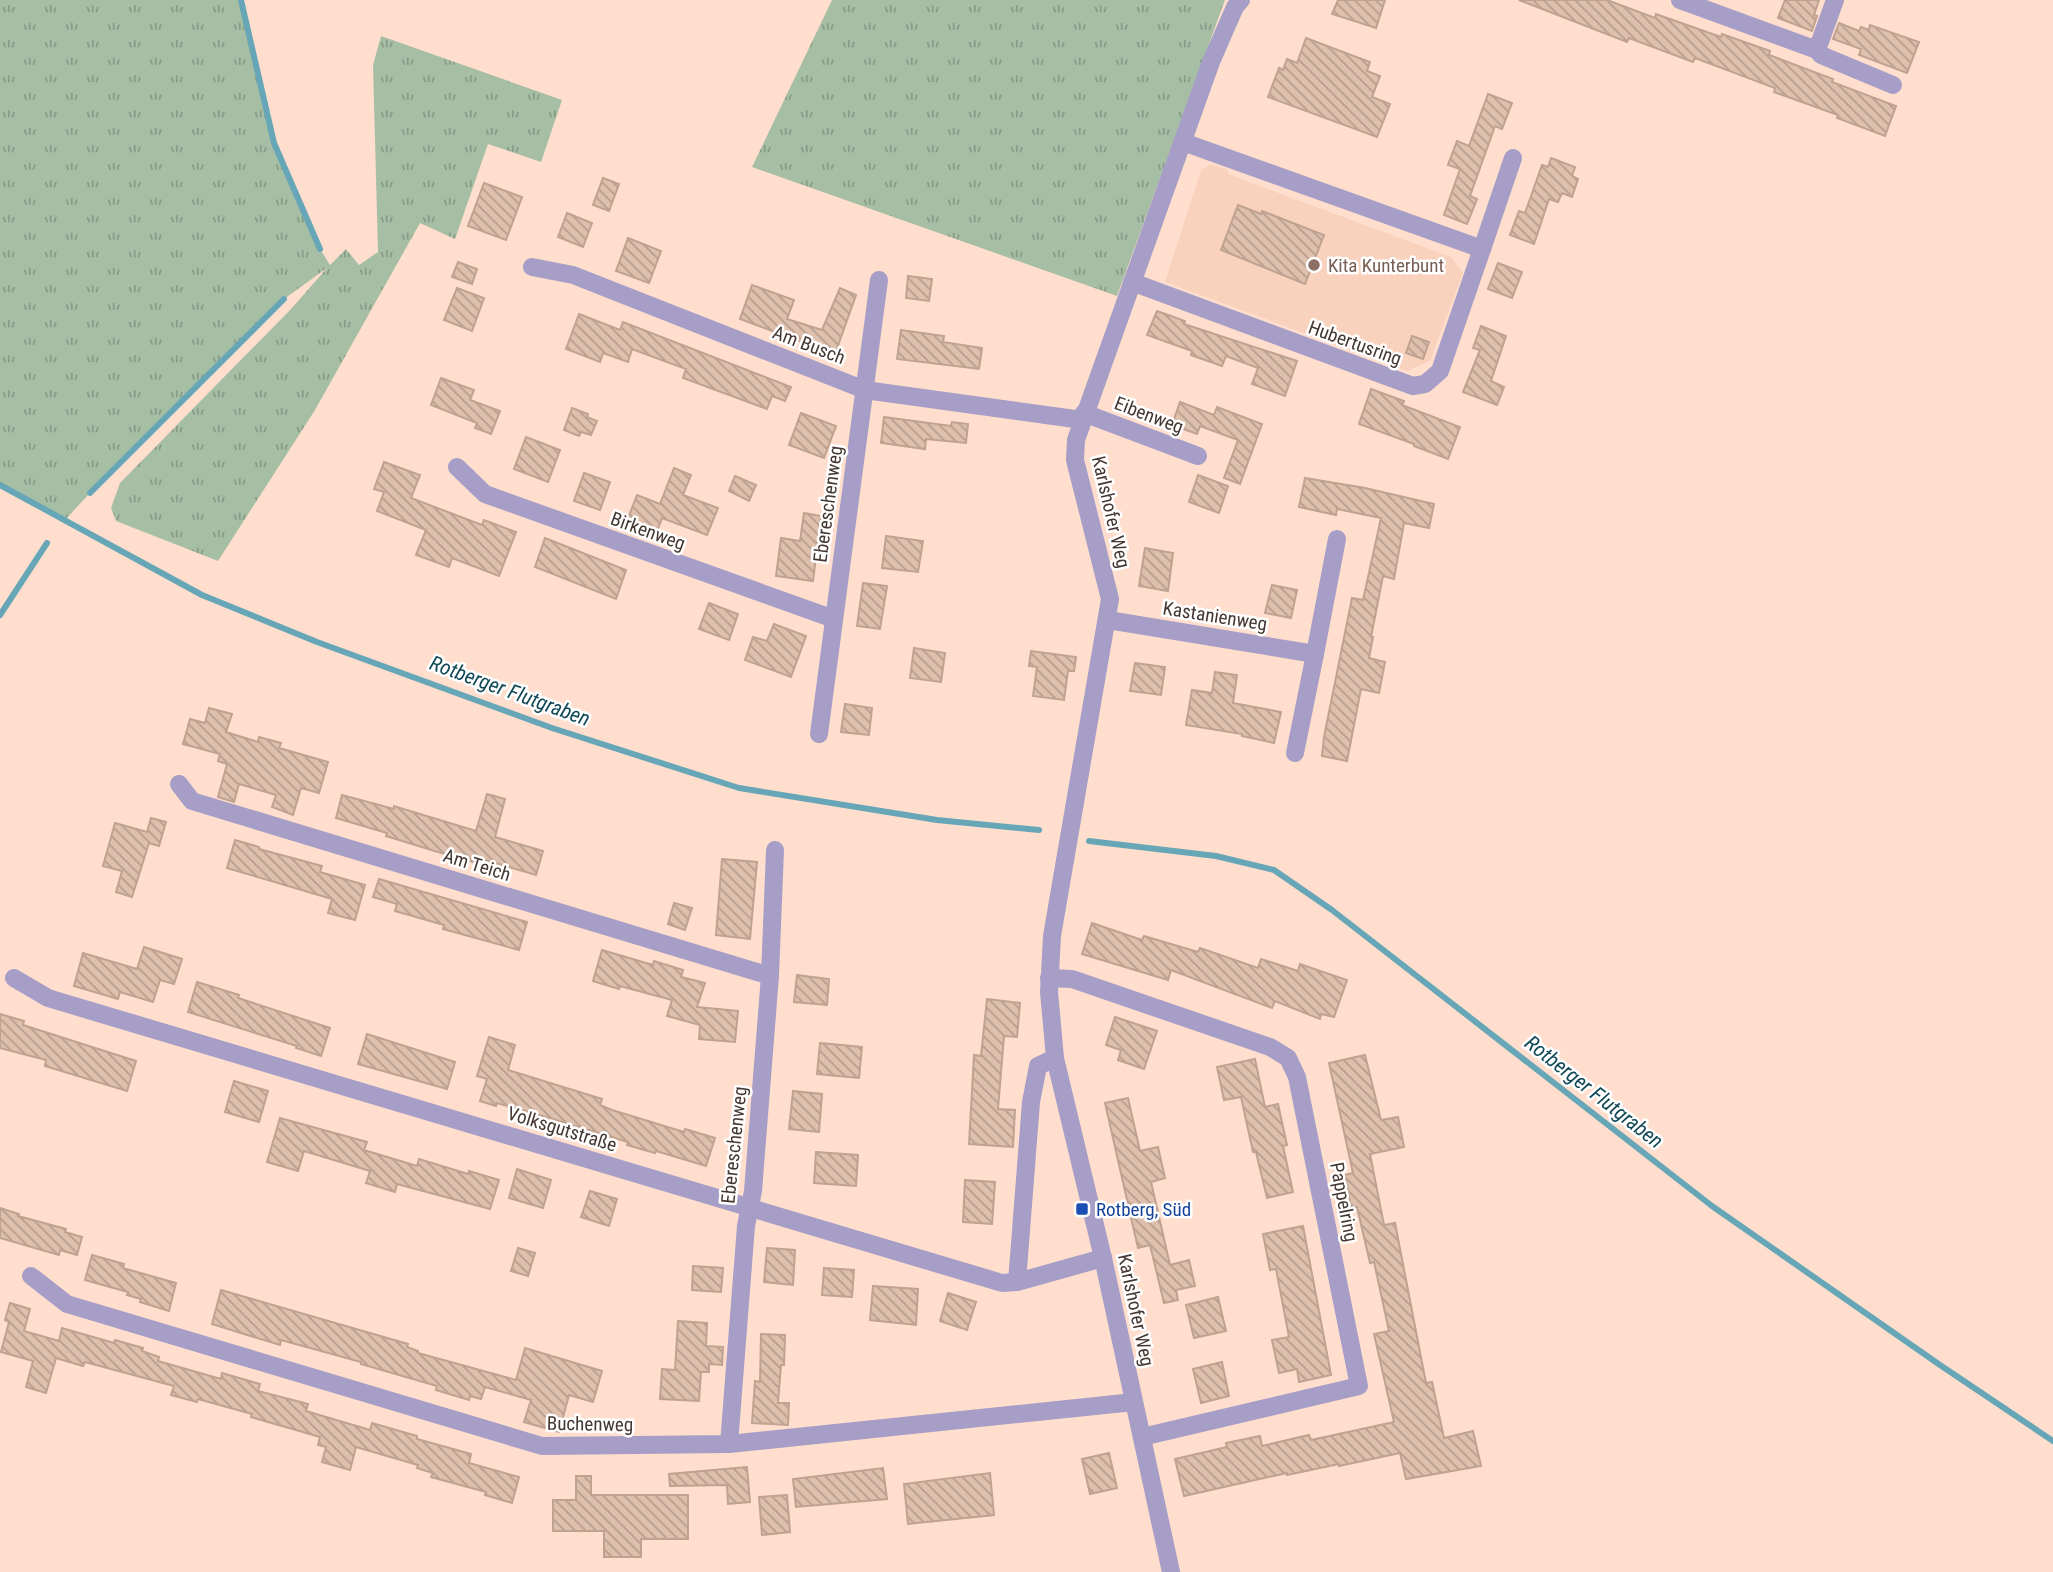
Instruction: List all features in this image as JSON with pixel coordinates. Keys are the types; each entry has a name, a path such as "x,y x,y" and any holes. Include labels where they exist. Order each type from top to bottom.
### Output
{"street":[{"name":"Karlshofer Weg","path":"1171,1572 1103,1258 1055,1058 1049,978 1052,936 1110,599 1075,460 1076,440 1211,62 1235,7 1241,0"},
{"path":"1680,0 1817,50 1821,55 1893,85"},
{"path":"1817,50 1835,0"},
{"path":"1183,142 1482,249"},
{"name":"Hubertusring","path":"1132,282 1413,386 1425,384 1440,371 1513,158"},
{"name":"Am Busch","path":"532,267 572,275 865,390 1083,417"},
{"name":"Ebereschenweg","path":"819,734 879,280"},
{"name":"Eibenweg","path":"1083,417 1198,456"},
{"name":"Birkenweg","path":"457,467 485,494 834,619"},
{"path":"1296,753 1337,539"},
{"name":"Kastanienweg","path":"1108,620 1315,654"},
{"name":"Am Teich","path":"178,784 192,801 770,976"},
{"name":"Ebereschenweg","path":"729,1444 770,976 775,850"},
{"name":"Volksgutstraße","path":"13,978 48,998 1002,1283 1017,1282 1103,1258"},
{"name":"Pappelring","path":"1049,978 1072,979 1270,1047 1288,1058 1297,1077 1359,1386 1142,1437"},
{"path":"1017,1282 1031,1102 1038,1066 1055,1058"},
{"name":"Buchenweg","path":"31,1276 67,1304 542,1446 729,1444 1134,1402"}],"shaded area":[{"name":"Kita Kunterbunt","path":"1210,164 1228,170 1228,174 1451,257 1463,273 1430,361 1408,371 1165,282 1201,170"}],"green space":[{"path":"0,0 241,0 274,143 320,249 330,265 346,249 359,265 378,252 373,65 381,36 562,100 541,162 488,144 455,239 420,223 315,410 218,561 116,521 111,508 120,483 291,309 327,268 284,299 64,521 0,485"},
{"path":"832,0 1225,0 1117,296 752,167"}],"building":[{"path":"1338,0 1385,0 1376,28 1332,14"},
{"path":"1519,0 1607,0 1655,18 1656,14 1770,51 1769,55 1896,106 1885,136 1837,118 1838,115 1774,92 1775,88 1695,58 1693,62 1629,38 1627,42"},
{"path":"1785,0 1819,0 1812,31 1778,18"},
{"path":"1839,23 1859,31 1861,27 1869,30 1870,25 1919,42 1907,73 1859,55 1861,49 1833,39"},
{"path":"1306,38 1370,62 1367,71 1380,76 1372,97 1390,104 1377,137 1268,97 1279,68 1283,70 1287,59 1297,63"},
{"path":"1488,94 1512,103 1502,129 1495,126 1470,196 1477,199 1467,224 1444,215 1460,169 1448,165 1457,141 1469,146"},
{"path":"1551,158 1575,167 1572,176 1578,179 1572,197 1562,193 1558,202 1549,199 1534,244 1510,235 1519,211 1525,213 1542,165 1548,167"},
{"path":"603,178 619,184 609,211 593,205"},
{"path":"484,183 522,197 506,240 468,226"},
{"path":"1238,205 1261,214 1262,211 1324,235 1305,284 1221,250"},
{"path":"567,213 592,223 583,247 558,237"},
{"path":"628,238 661,251 649,283 616,271"},
{"path":"458,262 477,269 472,284 452,277"},
{"path":"1498,263 1522,272 1512,298 1488,289"},
{"path":"908,276 932,279 929,301 906,298"},
{"path":"752,285 794,300 787,319 822,330 840,288 856,295 835,354 740,319"},
{"path":"457,288 484,298 472,331 444,320"},
{"path":"1157,311 1185,321 1184,324 1297,361 1285,396 1252,384 1258,368 1226,356 1222,366 1191,355 1192,351 1147,335"},
{"path":"579,314 620,330 623,322 791,387 785,401 772,396 767,409 683,378 686,369 632,349 628,362 603,353 600,362 566,349"},
{"path":"1481,326 1506,336 1491,381 1504,387 1497,405 1463,392 1480,350 1473,348"},
{"path":"901,330 944,336 943,342 982,348 979,369 897,359"},
{"path":"1412,336 1429,342 1423,359 1406,353"},
{"path":"441,378 474,390 470,400 500,411 491,434 475,428 477,423 431,405"},
{"path":"1371,389 1404,401 1402,405 1460,427 1448,459 1359,424"},
{"path":"1180,402 1214,415 1217,407 1262,424 1240,484 1224,478 1238,440 1200,426 1197,434 1172,425"},
{"path":"572,408 597,421 591,435 581,432 579,436 564,430"},
{"path":"801,413 836,426 824,458 789,445"},
{"path":"884,417 951,426 952,422 968,424 966,443 926,439 925,449 881,443"},
{"path":"526,437 560,450 548,482 514,469"},
{"path":"384,462 420,475 411,498 482,525 484,520 516,532 499,576 452,558 449,567 416,555 426,530 377,511 384,492 374,489"},
{"path":"674,468 691,475 683,495 718,508 707,535 662,518 655,537 625,526 637,495 660,504"},
{"path":"584,473 610,482 600,510 574,501"},
{"path":"1198,475 1228,486 1219,513 1189,502"},
{"path":"735,476 756,485 749,501 729,491"},
{"path":"1305,478 1434,504 1429,528 1404,523 1394,579 1383,576 1369,658 1385,662 1379,693 1361,689 1347,761 1322,756 1324,737 1352,598 1363,600 1381,518 1337,509 1336,515 1299,507"},
{"path":"804,513 821,516 813,581 776,576 781,538 800,541"},
{"path":"886,536 923,541 918,572 882,568"},
{"path":"545,538 626,570 616,599 535,567"},
{"path":"1145,548 1173,553 1168,591 1139,586"},
{"path":"863,583 887,586 880,629 857,626"},
{"path":"1272,585 1297,590 1291,618 1265,613"},
{"path":"709,603 738,614 729,640 699,629"},
{"path":"774,624 806,636 791,677 745,660 753,637 767,641"},
{"path":"914,648 945,653 941,682 910,678"},
{"path":"1031,651 1076,657 1074,671 1068,671 1064,700 1033,696 1037,667 1029,666"},
{"path":"1135,663 1165,667 1161,695 1130,691"},
{"path":"1215,672 1237,675 1233,703 1281,712 1274,743 1242,734 1186,725 1192,690 1212,693"},
{"path":"845,704 872,708 869,735 841,732"},
{"path":"209,708 232,714 226,732 258,742 259,737 281,743 279,748 328,762 319,793 301,788 293,815 272,807 276,795 239,784 234,802 218,797 227,764 218,761 220,754 183,744 190,719 205,723"},
{"path":"487,794 505,799 495,837 543,851 536,875 482,859 480,864 336,818 342,795 394,809 394,806 476,831"},
{"path":"151,818 166,822 159,846 149,843 132,897 116,892 122,871 103,866 115,823 147,832"},
{"path":"235,840 322,866 320,872 365,885 355,920 328,913 332,899 227,868"},
{"path":"722,859 757,862 750,939 716,935"},
{"path":"379,879 527,922 519,950 443,929 444,925 395,911 397,904 373,897"},
{"path":"674,903 692,908 685,930 668,924"},
{"path":"1092,923 1142,940 1144,936 1198,952 1200,948 1258,968 1261,959 1298,971 1300,964 1347,980 1334,1017 1321,1014 1320,1019 1275,1001 1272,1008 1171,970 1168,980 1082,954"},
{"path":"144,947 182,959 174,984 160,980 153,1002 120,992 118,999 74,986 83,953 137,969"},
{"path":"602,950 653,965 654,961 683,970 681,977 705,983 697,1007 738,1011 735,1042 699,1039 700,1025 667,1016 672,1000 593,981"},
{"path":"797,975 829,979 827,1005 794,1002"},
{"path":"197,982 330,1028 321,1056 188,1012"},
{"path":"987,999 1020,1003 1017,1037 1004,1036 998,1109 1015,1110 1013,1147 969,1144 974,1055 981,1056"},
{"path":"0,1014 24,1021 23,1025 136,1061 127,1091 45,1066 46,1060 0,1048"},
{"path":"1115,1017 1157,1031 1144,1069 1118,1060 1121,1050 1106,1045"},
{"path":"367,1034 455,1062 447,1089 358,1064"},
{"path":"489,1037 515,1045 508,1070 602,1099 600,1105 612,1110 684,1132 685,1129 715,1138 706,1166 627,1145 628,1142 546,1117 480,1101 487,1079 477,1076"},
{"path":"820,1043 862,1047 859,1078 817,1074"},
{"path":"1365,1055 1381,1120 1398,1117 1404,1147 1370,1154 1384,1225 1395,1223 1426,1383 1432,1382 1444,1438 1473,1431 1481,1466 1406,1479 1400,1453 1339,1466 1287,1473 1184,1496 1175,1459 1227,1447 1226,1443 1260,1436 1262,1446 1309,1435 1311,1440 1394,1422 1374,1334 1389,1331 1374,1262 1370,1263 1357,1207 1351,1208 1345,1175 1353,1173 1329,1063"},
{"path":"1255,1059 1265,1107 1278,1104 1287,1145 1283,1146 1293,1192 1267,1198 1241,1097 1224,1100 1217,1067"},
{"path":"234,1081 268,1091 259,1122 225,1112"},
{"path":"793,1091 822,1094 819,1132 789,1129"},
{"path":"1128,1098 1140,1151 1158,1147 1165,1178 1151,1182 1170,1265 1189,1260 1195,1286 1176,1290 1178,1300 1164,1303 1150,1245 1138,1248 1105,1103"},
{"path":"280,1118 367,1142 364,1150 417,1166 419,1159 499,1180 490,1209 397,1184 395,1192 366,1183 370,1171 304,1151 298,1171 267,1162"},
{"path":"816,1152 858,1155 856,1186 814,1183"},
{"path":"517,1169 551,1180 543,1208 509,1198"},
{"path":"965,1180 995,1182 992,1224 963,1222"},
{"path":"590,1191 617,1199 609,1226 581,1217"},
{"path":"0,1208 19,1214 18,1216 66,1229 65,1232 82,1237 77,1255 60,1250 59,1255 0,1238"},
{"path":"1303,1226 1331,1375 1299,1382 1297,1369 1279,1373 1272,1340 1289,1337 1276,1269 1270,1270 1263,1234"},
{"path":"518,1248 535,1253 528,1276 511,1271"},
{"path":"767,1248 795,1250 793,1285 764,1282"},
{"path":"92,1255 124,1264 123,1268 176,1283 169,1311 140,1302 141,1299 127,1295 128,1292 85,1280"},
{"path":"693,1266 723,1268 721,1292 692,1290"},
{"path":"824,1268 854,1270 852,1297 822,1295"},
{"path":"873,1286 918,1289 916,1325 870,1320"},
{"path":"221,1290 408,1344 407,1347 418,1353 516,1380 525,1348 602,1371 593,1402 569,1395 559,1432 524,1422 531,1400 485,1387 481,1399 470,1396 469,1400 436,1390 437,1386 361,1362 281,1340 280,1345 212,1324"},
{"path":"948,1293 976,1302 967,1330 940,1321"},
{"path":"1218,1297 1226,1331 1194,1338 1186,1305"},
{"path":"10,1303 30,1309 24,1331 59,1341 62,1328 114,1343 115,1340 143,1348 142,1351 159,1357 158,1361 221,1379 222,1373 260,1384 258,1391 308,1404 306,1411 370,1430 372,1423 471,1454 469,1463 519,1477 512,1503 485,1495 486,1492 431,1477 433,1473 417,1468 418,1465 356,1447 350,1470 322,1462 326,1447 318,1445 320,1437 251,1417 252,1414 198,1399 197,1402 171,1395 174,1386 85,1362 83,1366 56,1358 46,1393 26,1387 33,1361 1,1352 9,1322 5,1320"},
{"path":"678,1321 707,1323 706,1346 723,1347 722,1365 709,1364 709,1372 701,1372 699,1401 660,1399 662,1369 675,1370"},
{"path":"761,1334 785,1335 778,1403 789,1403 788,1425 752,1423 755,1381 760,1382"},
{"path":"1222,1362 1229,1396 1201,1403 1193,1369"},
{"path":"1109,1453 1117,1488 1090,1494 1082,1459"},
{"path":"747,1467 750,1502 728,1504 727,1485 670,1486 669,1474"},
{"path":"883,1468 887,1499 796,1507 793,1479"},
{"path":"990,1473 994,1515 908,1524 904,1484"},
{"path":"576,1476 591,1476 591,1495 688,1495 688,1539 641,1539 641,1557 604,1557 604,1531 553,1531 553,1500 576,1500"},
{"path":"787,1495 790,1532 762,1535 759,1497"}],"waterway":[{"path":"241,0 274,143 320,249"},
{"path":"90,493 284,299"},
{"name":"Rotberger Flutgraben","path":"0,485 202,595 317,642 552,728 739,788 937,820 1039,830"},
{"path":"0,615 47,543"},
{"name":"Rotberger Flutgraben","path":"1089,841 1216,856 1274,870 1332,910 1712,1206 2053,1441"}],"place":[{"name":"Kita Kunterbunt","path":"1314,265"},
{"name":"Rotberg, Süd","path":"1082,1209"}]}
